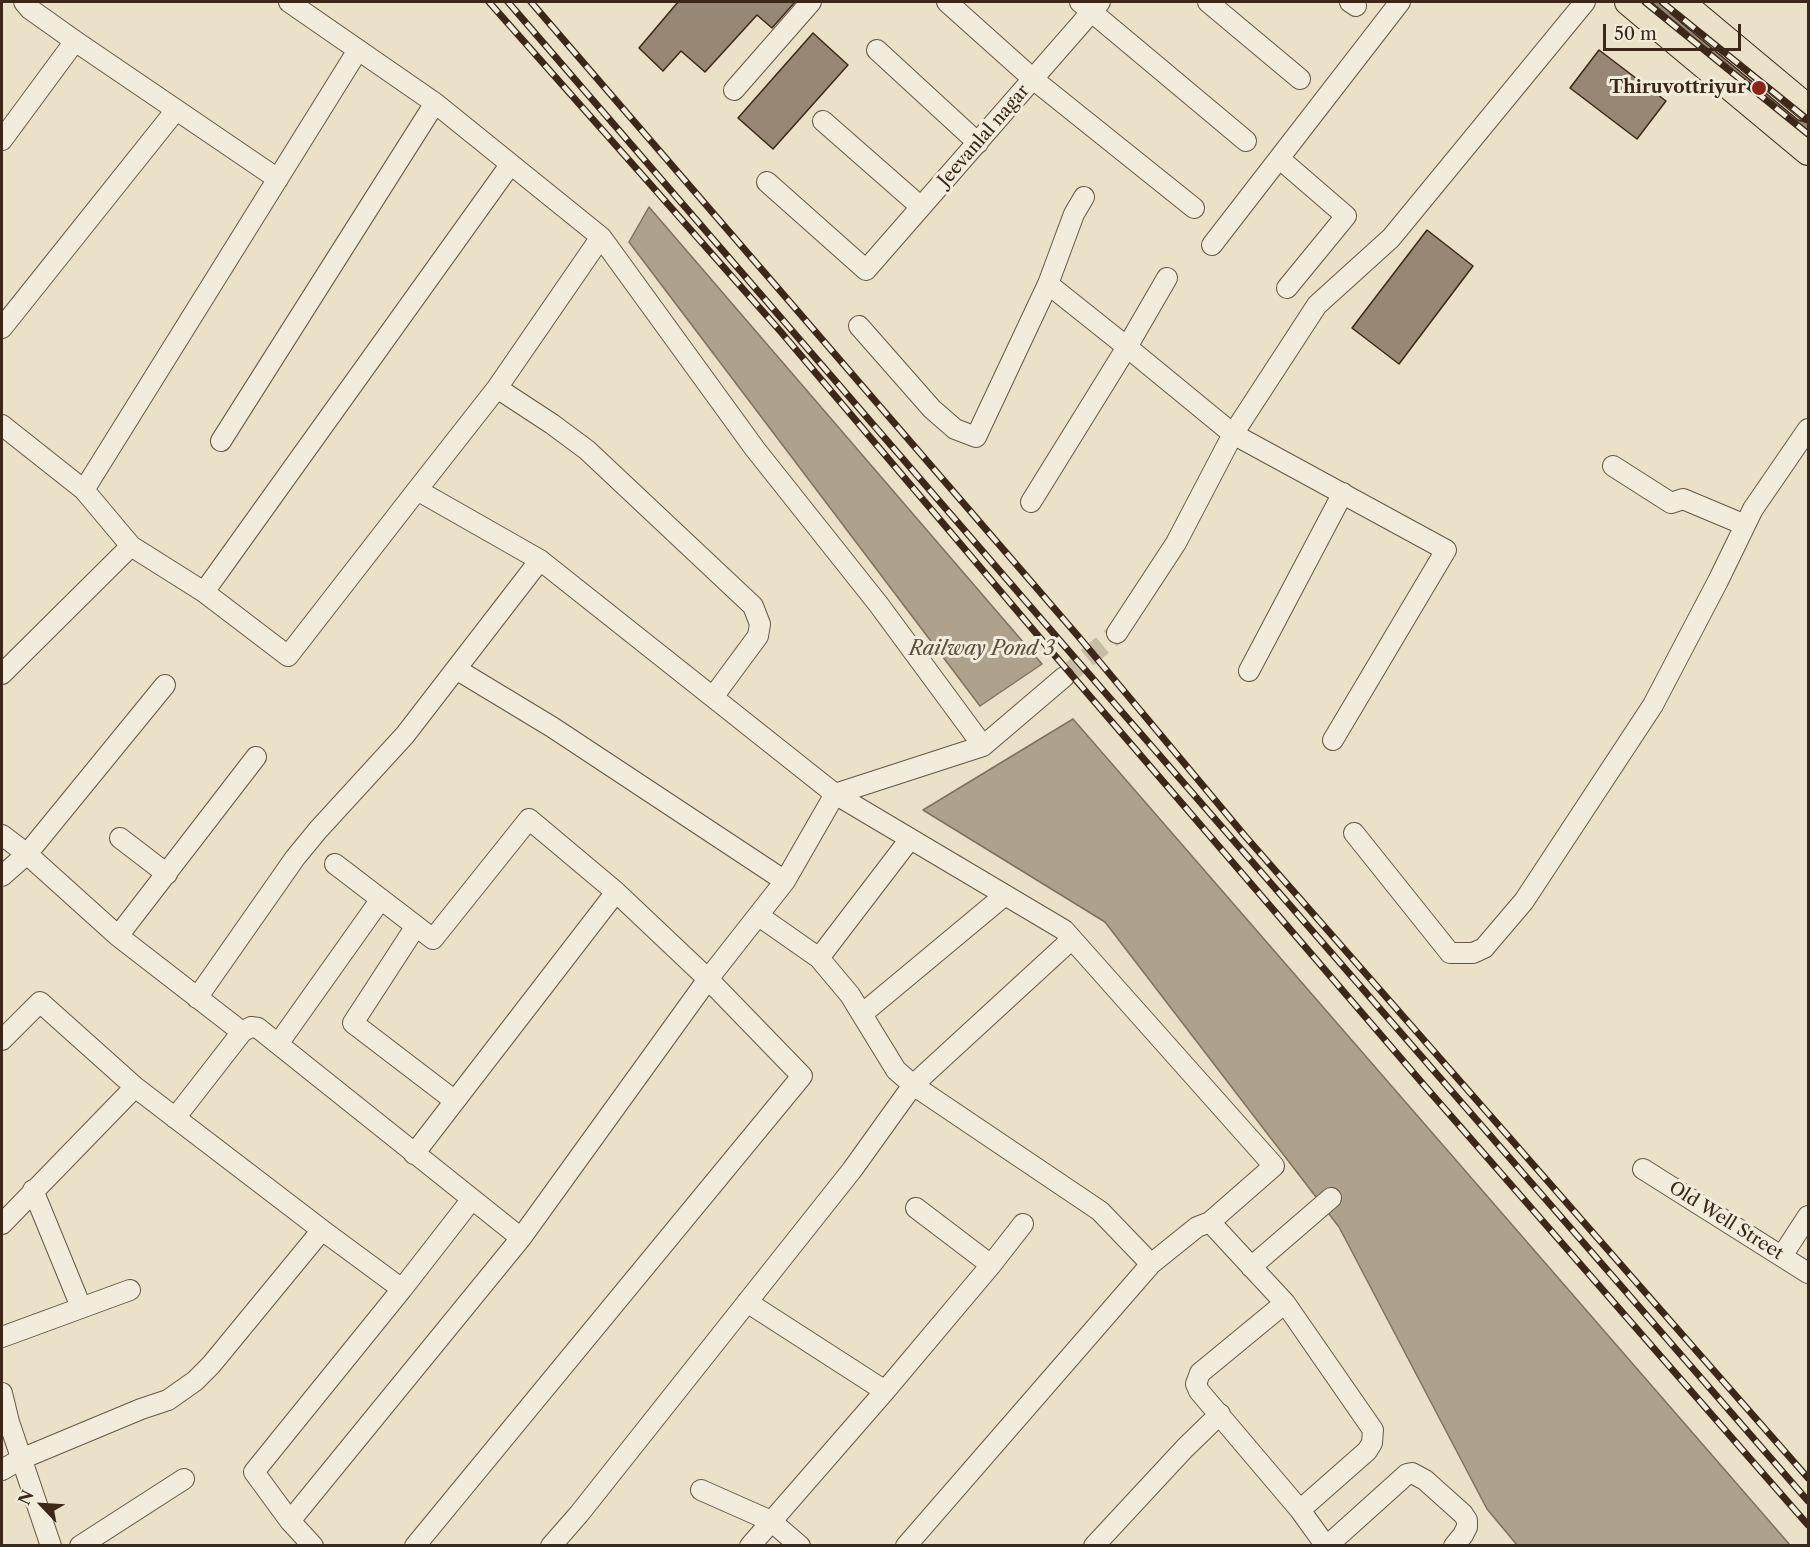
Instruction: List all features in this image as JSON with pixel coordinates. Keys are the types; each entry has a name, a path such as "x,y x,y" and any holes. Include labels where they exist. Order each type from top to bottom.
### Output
{"main road":[{"path":"1628,2 1809,152"},
{"path":"1689,4 1809,108"}],"street":[{"path":"24,2 30,9 75,42 278,179"},
{"path":"290,2 435,103 601,237 755,449 879,605 983,746"},
{"path":"734,90 811,2"},
{"path":"947,2 1033,79 1194,208"},
{"path":"1208,2 1300,79"},
{"path":"1212,245 1400,2"},
{"path":"1117,633 1176,543 1233,434 1317,305 1391,238 1585,2"},
{"path":"1091,5 1246,141"},
{"name":"Jeevanlal nagar","path":"767,182 866,270 1033,79 1091,5"},
{"path":"2,140 75,42"},
{"path":"84,490 358,50"},
{"path":"877,50 978,143"},
{"path":"221,441 435,103"},
{"path":"2,328 176,110"},
{"path":"823,121 921,207"},
{"path":"1280,159 1346,216 1287,288"},
{"path":"204,592 510,165"},
{"path":"858,326 932,409 955,429 976,437 1048,284 1074,214 1084,197"},
{"path":"4,431 84,490 131,546 204,592 288,656 497,388 601,237"},
{"path":"1031,502 1128,347 1167,278"},
{"path":"1048,284 1233,434 1446,549 1333,740"},
{"path":"497,388 588,450 753,606 760,624 758,636 713,697"},
{"path":"1354,833 1450,952 1473,953 1484,948 1524,902 1653,705 1753,509 1809,429"},
{"path":"1613,466 1671,503 1683,499 1745,525"},
{"path":"417,490 540,560 835,794 1064,930 1274,1166 1210,1222 1197,1227 1150,1264 906,1545"},
{"path":"1249,671 1343,493"},
{"path":"2,674 131,546"},
{"path":"198,998 295,858 405,735 540,560"},
{"path":"456,669 552,727 785,881"},
{"path":"290,1521 521,1238 708,980 785,881 835,794 983,746 1064,677"},
{"path":"2,876 27,854 165,684"},
{"path":"118,936 256,757"},
{"path":"334,864 433,939 529,819 616,892 708,980 802,1076 415,1545"},
{"path":"2,835 27,854 118,936 242,1032"},
{"path":"120,838 167,874"},
{"path":"819,958 910,838"},
{"path":"414,1154 616,892"},
{"path":"862,1014 1005,895"},
{"path":"278,1044 381,899"},
{"path":"759,916 819,958 850,995 896,1070 913,1085 1100,1211 1150,1264"},
{"path":"416,926 353,1023 455,1101"},
{"path":"551,1545 579,1514 852,1170 913,1085 1072,939"},
{"path":"2,1040 40,1002 135,1087 321,1230 402,1289"},
{"path":"175,1118 242,1032 251,1027 258,1028 521,1238"},
{"path":"2,1224 135,1087"},
{"name":"Old Well Street","path":"1643,1169 1809,1273"},
{"path":"33,1190 81,1307"},
{"path":"1251,1267 1331,1198"},
{"path":"313,1545 290,1521 254,1472 472,1199"},
{"path":"916,1208 991,1265"},
{"path":"1782,1256 1809,1216"},
{"path":"1210,1222 1285,1303 1372,1430 1372,1443 1366,1451 1300,1510"},
{"path":"750,1545 885,1390 1023,1224"},
{"path":"2,1470 21,1459 168,1400 195,1381 211,1365 321,1230"},
{"path":"2,1337 130,1290"},
{"path":"747,1302 885,1390"},
{"path":"1285,1303 1200,1373 1196,1384 1199,1391 1327,1545 1407,1474 1412,1473 1425,1480 1464,1514 1467,1527 1454,1545"},
{"path":"2,1393 21,1459 51,1545"},
{"path":"1094,1545 1220,1414"},
{"path":"80,1545 184,1479"},
{"path":"701,1490 771,1521 800,1545"}],"water":[{"name":"Railway Pond 3","path":"649,207 1042,664 980,706 629,242"},
{"path":"1073,719 1790,1545 1517,1545 1487,1509 1339,1227 1105,922 923,810"}],"building":[{"path":"678,2 795,2 772,28 757,15 705,72 681,51 663,71 639,48"},
{"path":"1651,2 1666,2 1671,14 1798,120 1809,123 1809,133"},
{"path":"813,33 848,65 773,149 738,118"},
{"path":"1599,50 1666,101 1637,139 1570,88"},
{"path":"1427,230 1473,266 1399,364 1352,328"}],"tunnel":[{"path":"1064,677 1117,633"}],"railway":[{"path":"489,2 781,332 1423,1084 1808,1525"},
{"path":"508,2 1808,1501"},
{"path":"531,2 1078,636 1245,836 1808,1478"},
{"path":"1645,2 1808,134"},
{"path":"1662,2 1808,120"}],"place":[{"name":"Thiruvottriyur","path":"1759,88"}]}
